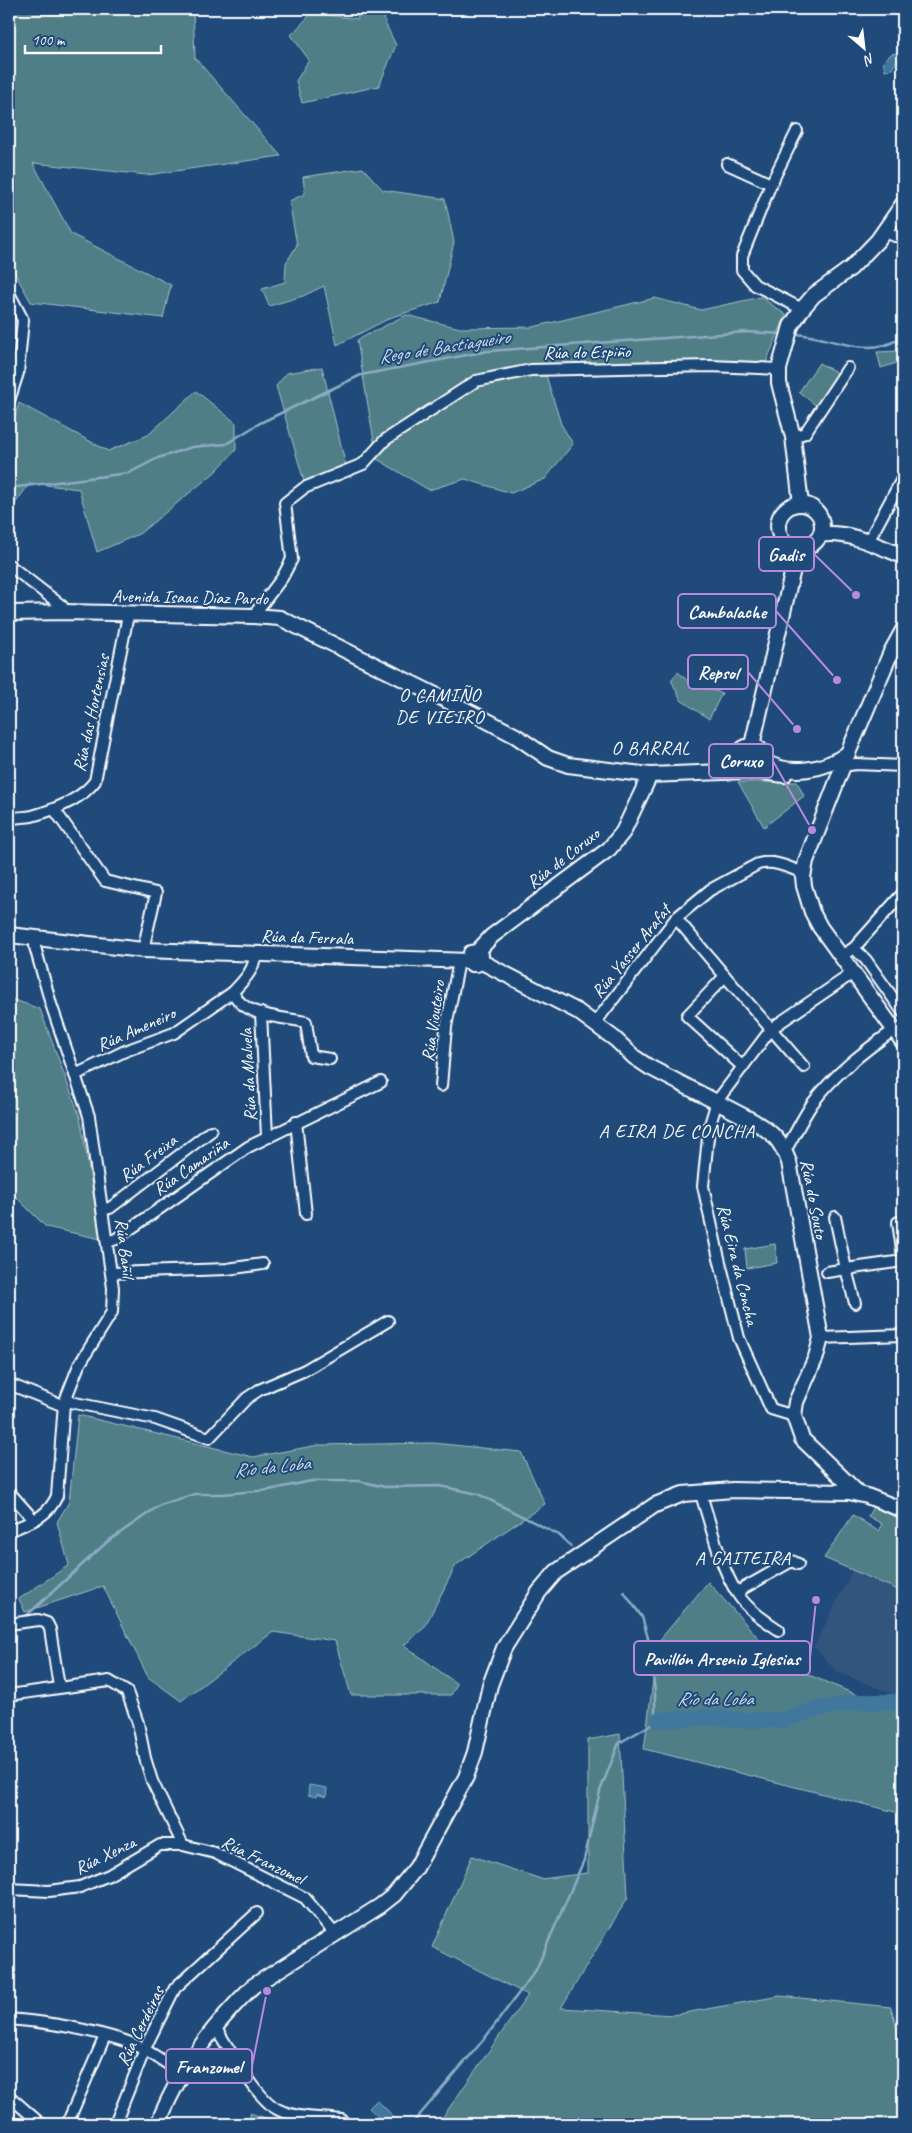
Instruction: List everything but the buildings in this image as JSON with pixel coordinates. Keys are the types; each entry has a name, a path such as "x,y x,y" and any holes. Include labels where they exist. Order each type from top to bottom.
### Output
{"street":[{"path":"797,131 770,184 742,256 742,270 755,286 802,308"},
{"path":"727,164 770,184"},
{"path":"801,504 793,437 779,383 779,369 791,326 802,308 814,295 850,268 885,232 903,204"},
{"path":"885,232 895,236 903,235"},
{"path":"9,293 23,320 18,373 9,401"},
{"name":"Rúa do Espiño","path":"253,616 282,578 292,559 284,503 304,488 363,464 385,440 476,381 530,370 710,366 779,369"},
{"path":"793,437 805,433 848,368"},
{"path":"868,542 903,477"},
{"path":"825,530 811,545 798,548 786,543 778,531 779,518 788,507 801,504 815,510 825,530 868,542 903,556"},
{"path":"752,745 798,548"},
{"path":"9,565 62,606 65,612"},
{"name":"Avenida Isaac Díaz Pardo","path":"9,614 65,612 280,618 360,656 516,736 548,758 568,765 650,776 724,772 755,768"},
{"name":"Rúa das Hortensias","path":"9,820 12,818 29,817 54,809 88,792 96,781 128,615"},
{"path":"903,630 891,652 834,788 806,861 804,874 804,886 812,912 820,927 903,1042"},
{"path":"891,652 903,638"},
{"path":"724,772 738,761 743,748 752,745 760,749 764,757 755,768"},
{"path":"738,761 742,768 818,768 846,759 856,764 903,766"},
{"path":"755,768 766,774 812,774 825,776 834,788"},
{"name":"Rúa de Coruxo","path":"471,959 492,936 609,848 624,832 650,776"},
{"path":"54,809 106,881 156,893 142,950"},
{"name":"Rúa Yasser Arafat","path":"595,1023 676,918 710,890 758,864 780,864 804,874"},
{"path":"841,956 854,948 903,894"},
{"path":"676,918 804,1067"},
{"name":"Rúa da Ferrala","path":"9,935 142,950 471,959"},
{"name":"Rúa Bañil","path":"9,1532 51,1509 57,1496 65,1404 79,1364 112,1312 114,1288 89,1116 51,1004 35,947 36,938"},
{"path":"854,948 866,960 903,1012"},
{"path":"232,992 252,969 255,954"},
{"name":"Rúa do Souto","path":"471,959 577,1011 595,1023 634,1057 649,1067 717,1101 772,1133 780,1141 788,1162 821,1338 816,1357 796,1402 794,1416"},
{"name":"Rúa Viouteiro","path":"441,1086 446,1027 471,959"},
{"path":"717,1101 772,1028 853,973"},
{"path":"724,976 687,1016 743,1066"},
{"name":"Rúa Ameneiro","path":"75,1075 125,1051 174,1033 232,992"},
{"name":"Rúa da Malvela","path":"232,992 236,1001 247,1009 306,1022 312,1056 330,1059"},
{"name":"Rúa da Malvela","path":"261,1013 267,1136"},
{"path":"785,1151 811,1105 830,1082 894,1030"},
{"name":"Rúa Camariña","path":"108,1242 116,1239 248,1147 267,1136 382,1082"},
{"name":"Rúa Eira da Concha","path":"717,1101 709,1128 703,1186 718,1254 739,1338 771,1408 794,1416"},
{"path":"296,1122 306,1214"},
{"name":"Rúa Freixa","path":"104,1209 110,1208 211,1131"},
{"path":"834,1217 855,1303"},
{"path":"827,1272 903,1259 898,1222"},
{"path":"112,1274 226,1269 264,1264"},
{"path":"9,1384 65,1404 155,1419 209,1438 247,1398 259,1390 305,1370 388,1321"},
{"path":"821,1338 903,1335"},
{"path":"794,1416 802,1439 859,1494"},
{"path":"158,2124 182,2073 215,2027 254,1986 394,1895 416,1868 466,1777 476,1752 490,1685 504,1648 539,1592 556,1572 568,1562 655,1505 683,1494 751,1490 859,1494 903,1510"},
{"path":"9,1492 34,1520"},
{"path":"700,1492 727,1572 737,1592 758,1616 780,1630"},
{"path":"737,1592 792,1561 798,1564"},
{"path":"9,1624 38,1620 47,1623 50,1629 59,1687"},
{"path":"9,1695 109,1680 128,1692 138,1723 152,1781 183,1845"},
{"name":"Rúa Xenza","path":"9,1890 49,1891 80,1887 109,1875 160,1845 183,1845"},
{"name":"Rúa Franzomel","path":"183,1845 215,1853 305,1898 335,1934"},
{"name":"Rúa Cerdeiras","path":"115,2124 144,2050 175,1988 257,1913"},
{"path":"9,2019 36,2021 126,2042 144,2050 182,2073"},
{"path":"215,2027 262,2097 276,2109 288,2113 342,2120"},
{"path":"67,2123 106,2036"},
{"path":"9,2096 41,2124"}],"shaded area":[{"path":"897,53 901,59 896,62 892,69 885,70 883,62 891,54"},
{"path":"852,1571 903,1592 903,1698 837,1672 814,1647"},
{"path":"309,1785 327,1788 326,1797 317,1794 316,1797 308,1795"},
{"path":"377,2100 394,2117 388,2124 385,2124 369,2108"}],"green space":[{"path":"9,9 193,9 195,58 281,156 147,175 33,163 71,234 171,285 163,318 31,302 9,263"},
{"path":"356,9 384,9 385,23 396,45 379,86 302,103 296,81 309,60 291,35 312,13 358,19"},
{"path":"363,168 383,190 445,199 454,242 440,302 392,317 337,345 324,286 303,296 269,306 262,289 285,282 286,263 297,245 289,201 305,194 303,177"},
{"path":"761,297 786,315 761,374 670,369 545,372 561,424 573,444 545,479 511,493 465,479 429,490 377,459 357,340 406,315 460,328 533,327 655,298 701,310"},
{"path":"903,347 903,361 881,368 877,352 900,351"},
{"path":"819,363 841,375 818,407 799,392"},
{"path":"322,367 346,466 304,481 276,386 287,373"},
{"path":"196,391 236,423 236,450 214,473 139,534 97,552 79,489 30,483 9,512 9,436 19,403 108,451 148,435"},
{"path":"678,672 691,684 722,693 709,719 681,700 671,680"},
{"path":"738,782 797,782 804,796 764,827"},
{"path":"9,998 40,1009 80,1117 101,1239 46,1227 9,1190"},
{"path":"775,1244 777,1263 747,1268 745,1249"},
{"path":"78,1415 253,1457 319,1445 433,1443 521,1452 545,1504 456,1565 424,1628 404,1645 457,1684 451,1695 351,1695 335,1641 273,1632 181,1701 148,1677 103,1586 25,1612 19,1599 69,1565 57,1522 69,1502"},
{"path":"873,1507 903,1520 903,1592 824,1558 853,1515 878,1531 882,1524 868,1516"},
{"path":"708,1582 782,1664 903,1712 903,1814 644,1749 658,1642"},
{"path":"620,1734 628,1897 561,2008 673,2015 780,1996 891,2007 903,2050 903,2124 438,2124 528,1995 432,1947 472,1856 541,1879 588,1873 588,1740"},
{"path":"250,2113 284,2124 250,2124"}],"waterway":[{"name":"Rego de Bastiagueiro","path":"9,488 129,473 158,458 192,447 226,444 260,423 361,375 488,351 747,332 783,334"},
{"name":"Rego de Bastiagueiro","path":"794,334 862,347 885,345 903,338"},
{"name":"Río da Loba","path":"24,1618 107,1542 160,1505 195,1494 223,1494 269,1490 311,1481 359,1481 385,1487 440,1486 478,1494 559,1535 571,1546"},
{"path":"412,2124 485,2038 536,1970 584,1860 600,1791 619,1743 659,1720 655,1712 655,1691 648,1638 642,1617 624,1592"},
{"name":"Río da Loba","path":"659,1720 707,1717 743,1720 783,1720 814,1710 855,1702 893,1702 903,1707"}],"place":[{"name":"Gadis","path":"856,595"},
{"name":"Cambalache","path":"837,680"},
{"name":"Repsol","path":"797,729"},
{"name":"Coruxo","path":"812,830"},
{"name":"Pavillón Arsenio Iglesias","path":"816,1600"},
{"name":"Franzomel","path":"267,1991"}],"district":[{"name":"O CAMIÑO DE VIEIRO","path":"440,706"},
{"name":"O BARRAL","path":"651,748"},
{"name":"A EIRA DE CONCHA","path":"677,1131"},
{"name":"A GAITEIRA","path":"743,1558"}]}
